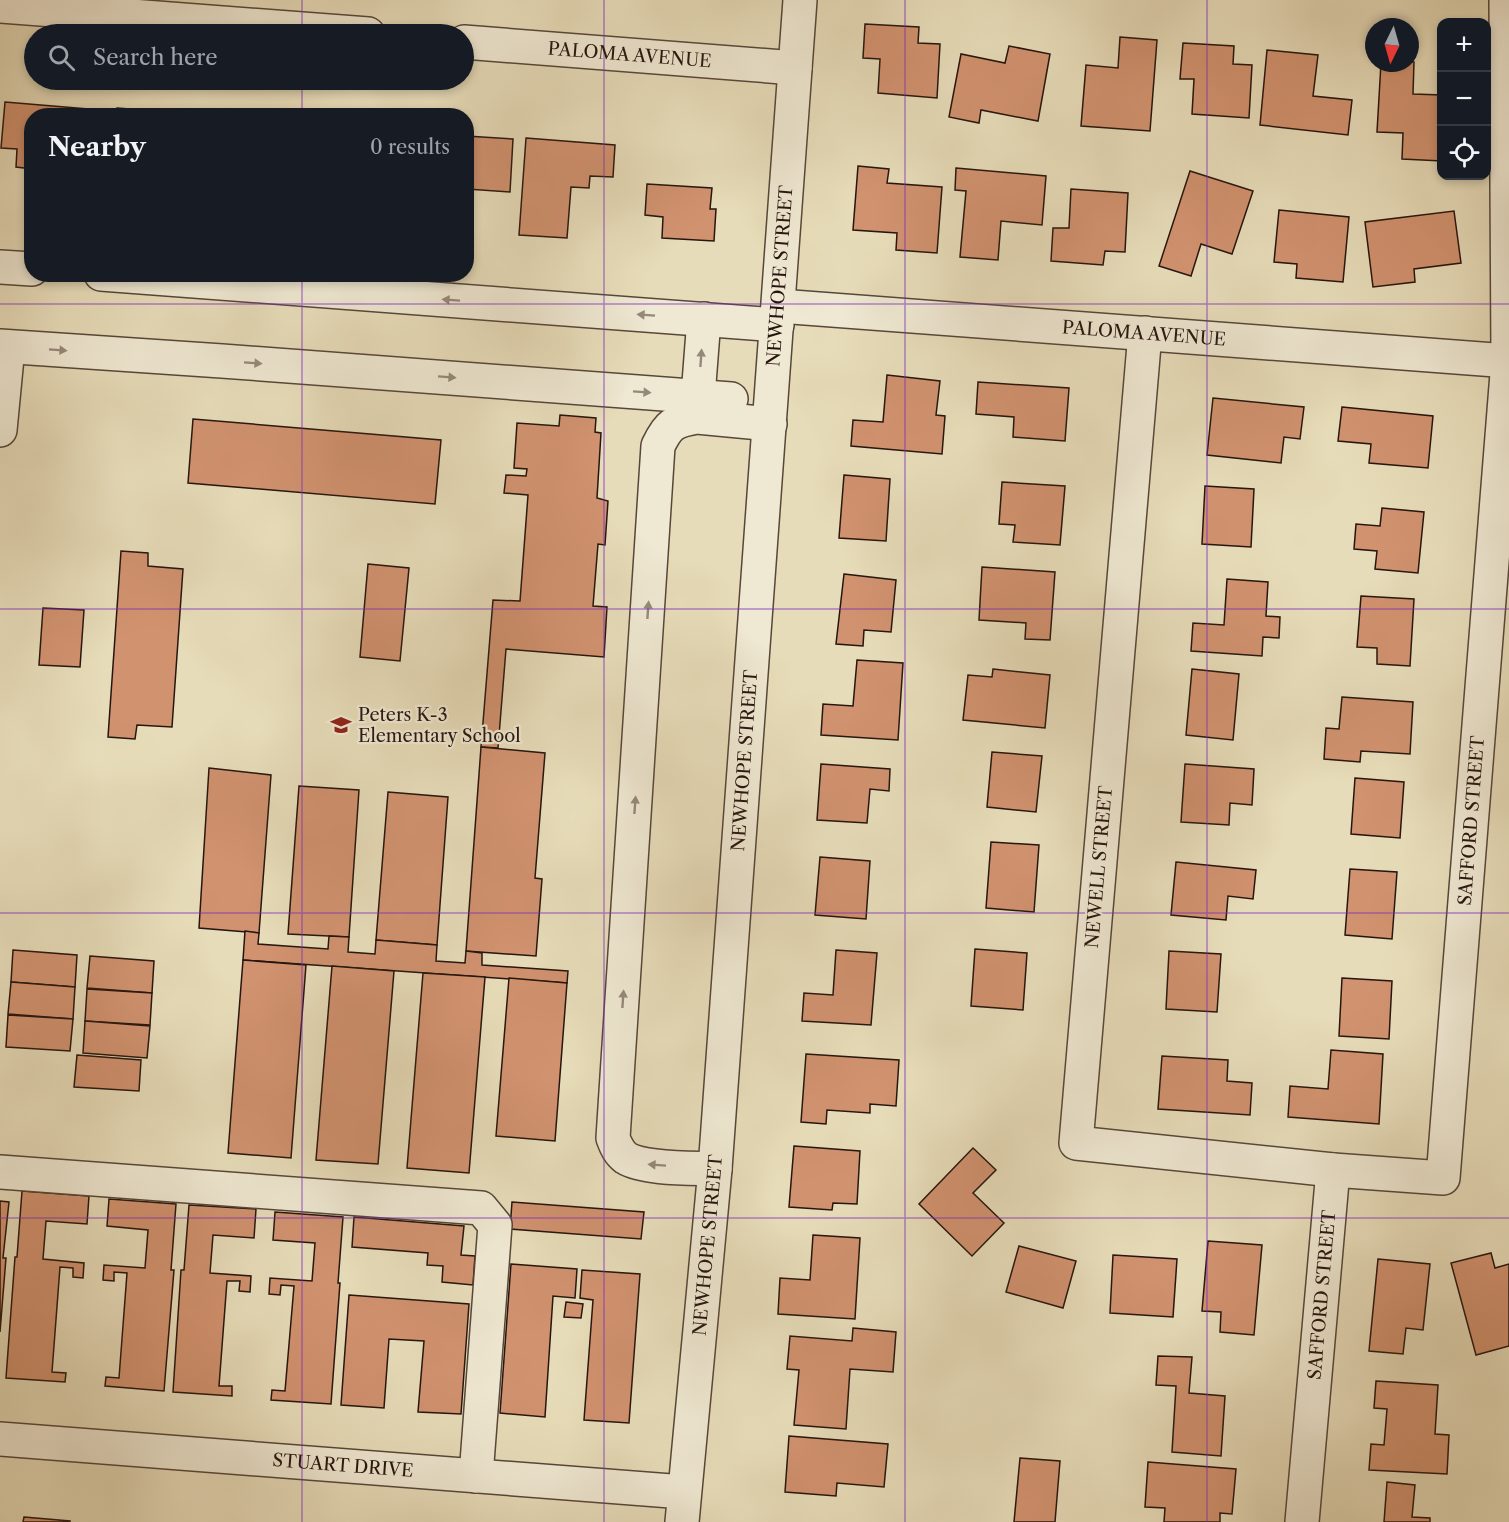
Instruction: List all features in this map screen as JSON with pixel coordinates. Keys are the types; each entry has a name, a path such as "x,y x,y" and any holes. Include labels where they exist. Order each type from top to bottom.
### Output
{"street":[{"name":"NEWHOPE STREET","path":"683,1507 715,1169 800,0"},
{"name":"SAFFORD STREET","path":"1302,1522 1334,1170 1443,1178 1509,361 1506,0"},
{"path":"0,6 237,24"},
{"name":"PALOMA AVENUE","path":"474,43 795,68"},
{"path":"0,267 24,268"},
{"name":"PALOMA AVENUE","path":"208,282 704,319 778,316 1145,333 1509,361"},
{"path":"698,396 704,319"},
{"name":"NEWELL STREET","path":"1145,333 1076,1143 1334,1170"},
{"path":"0,430 4,346 698,396 771,413"},
{"path":"715,1169 633,1162 618,1150 613,1138 658,446 672,424 685,419 771,413"},
{"path":"0,1172 481,1208 495,1225 476,1476"},
{"name":"STUART DRIVE","path":"0,1439 476,1476 683,1507"}],"building":[{"path":"865,24 919,27 918,43 940,44 937,98 878,93 880,59 863,58"},
{"path":"1120,37 1157,40 1150,131 1081,126 1086,65 1118,68"},
{"path":"1183,43 1234,46 1233,64 1252,65 1249,118 1192,114 1194,79 1180,79"},
{"path":"1009,46 1050,54 1038,121 981,110 979,123 949,117 961,54 1005,63"},
{"path":"1267,50 1318,55 1313,96 1352,100 1348,135 1260,125"},
{"path":"1380,72 1414,72 1413,94 1437,95 1437,161 1402,159 1403,133 1377,132"},
{"path":"5,102 76,108 24,108 24,168 16,167 17,149 1,148"},
{"path":"474,137 513,139 510,192 474,189"},
{"path":"526,138 615,145 613,177 590,176 589,188 571,187 567,238 519,235"},
{"path":"858,166 889,169 887,183 942,187 937,253 896,250 897,233 853,230"},
{"path":"956,168 1046,176 1042,225 1001,221 998,260 960,257 966,191 955,190"},
{"path":"1190,171 1253,191 1232,254 1201,244 1191,276 1159,266"},
{"path":"647,184 712,188 710,209 716,209 714,241 662,238 663,217 645,215"},
{"path":"1071,189 1128,193 1125,252 1105,251 1103,265 1051,261 1053,228 1069,228"},
{"path":"1279,210 1349,217 1343,282 1296,278 1297,264 1274,262"},
{"path":"1454,211 1461,263 1414,269 1415,282 1373,287 1365,222"},
{"path":"887,375 940,381 936,415 945,416 942,454 851,446 853,420 883,422"},
{"path":"978,382 1069,388 1065,441 1013,437 1014,417 976,414"},
{"path":"1213,398 1304,407 1300,439 1284,437 1281,463 1207,455"},
{"path":"1342,407 1433,416 1428,468 1369,463 1371,444 1338,441"},
{"path":"560,415 596,418 595,432 601,433 597,498 608,501 605,545 598,544 593,606 607,607 604,657 506,649 498,748 481,747 493,600 520,601 528,495 504,493 506,475 526,476 527,469 514,468 517,423 559,426"},
{"path":"193,419 441,440 435,504 188,483"},
{"path":"844,475 890,479 886,541 839,538"},
{"path":"1002,482 1065,486 1060,545 1013,542 1015,525 999,524"},
{"path":"1205,486 1254,489 1251,547 1202,544"},
{"path":"1382,508 1424,512 1418,573 1375,569 1377,551 1354,549 1356,524 1380,526"},
{"path":"121,551 148,553 148,566 183,569 172,727 137,725 135,739 108,737"},
{"path":"368,564 409,568 400,661 360,657"},
{"path":"982,567 1055,572 1050,640 1025,639 1026,623 979,620"},
{"path":"844,574 896,580 891,632 864,630 863,646 836,644"},
{"path":"1227,579 1268,582 1266,616 1280,617 1279,638 1263,637 1262,656 1191,651 1193,623 1224,625"},
{"path":"1361,596 1414,599 1410,666 1377,664 1377,648 1357,647"},
{"path":"43,608 84,610 80,667 39,665"},
{"path":"857,660 903,663 898,740 821,735 823,704 853,706"},
{"path":"993,669 1050,675 1045,728 963,720 968,675 992,677"},
{"path":"1192,669 1239,674 1233,740 1186,735"},
{"path":"1342,697 1413,702 1410,754 1361,751 1360,762 1324,759 1326,728 1339,729"},
{"path":"481,747 545,753 535,878 542,879 536,956 466,951"},
{"path":"992,752 1042,756 1036,812 987,807"},
{"path":"821,764 890,769 889,791 870,789 867,823 817,820"},
{"path":"1185,764 1254,769 1252,805 1230,803 1229,825 1181,822"},
{"path":"209,768 271,775 259,933 199,928"},
{"path":"1355,778 1404,782 1400,838 1351,834"},
{"path":"299,786 359,790 349,937 288,934"},
{"path":"388,792 448,797 437,945 376,940"},
{"path":"991,842 1039,845 1034,912 986,908"},
{"path":"820,857 870,861 866,919 815,915"},
{"path":"1176,862 1256,870 1253,899 1228,896 1226,920 1171,915"},
{"path":"1350,869 1397,872 1392,939 1345,935"},
{"path":"245,931 259,933 258,944 328,949 329,936 349,937 348,952 375,954 376,940 437,945 436,961 465,963 466,951 482,953 482,965 568,971 567,983 243,960"},
{"path":"975,949 1027,953 1023,1010 971,1006"},
{"path":"13,950 77,955 75,987 11,982"},
{"path":"836,950 877,953 871,1025 802,1021 804,993 833,995"},
{"path":"1169,951 1221,954 1217,1012 1166,1009"},
{"path":"90,956 154,961 152,993 87,988"},
{"path":"243,960 306,965 291,1158 228,1153"},
{"path":"332,966 394,971 378,1164 316,1160"},
{"path":"423,973 485,977 469,1173 407,1168"},
{"path":"509,978 567,983 555,1141 496,1136"},
{"path":"1342,978 1392,981 1389,1039 1339,1036"},
{"path":"11,982 75,987 73,1019 8,1014"},
{"path":"87,989 152,993 150,1025 85,1021"},
{"path":"8,1015 73,1019 70,1051 6,1047"},
{"path":"85,1021 150,1026 147,1058 83,1053"},
{"path":"1331,1050 1383,1054 1379,1124 1288,1117 1290,1086 1328,1089"},
{"path":"806,1054 899,1060 896,1106 870,1104 870,1113 827,1110 826,1124 801,1122"},
{"path":"77,1055 141,1060 139,1091 74,1087"},
{"path":"1162,1056 1228,1060 1227,1081 1252,1083 1250,1115 1158,1109"},
{"path":"794,1146 860,1151 857,1204 833,1203 832,1210 789,1207"},
{"path":"973,1148 996,1170 973,1193 1004,1223 972,1256 919,1204"},
{"path":"22,1191 89,1196 87,1224 46,1221 43,1259 84,1263 83,1278 73,1277 73,1268 60,1267 52,1372 66,1373 65,1382 6,1378"},
{"path":"109,1199 176,1204 171,1270 174,1270 164,1391 105,1386 106,1377 119,1378 127,1273 114,1272 114,1281 103,1280 104,1265 145,1268 148,1230 107,1226"},
{"path":"0,1201 9,1202 3,1258 6,1258 0,1332"},
{"path":"512,1202 644,1212 641,1239 510,1229"},
{"path":"189,1205 256,1209 254,1238 213,1235 210,1273 251,1276 250,1292 239,1291 240,1281 227,1281 219,1386 232,1386 232,1396 173,1392 181,1270 184,1270"},
{"path":"275,1212 343,1217 331,1404 271,1400 272,1390 285,1391 294,1286 281,1285 280,1295 269,1294 270,1278 312,1281 315,1243 273,1240"},
{"path":"354,1217 464,1226 461,1255 475,1256 473,1285 442,1282 443,1266 427,1265 428,1253 352,1247"},
{"path":"813,1235 860,1238 855,1319 778,1314 780,1278 810,1280"},
{"path":"1208,1241 1262,1245 1254,1335 1220,1332 1221,1312 1202,1311"},
{"path":"1019,1246 1076,1261 1063,1308 1006,1292"},
{"path":"1491,1253 1495,1268 1509,1264 1509,1346 1476,1355 1451,1263"},
{"path":"1113,1255 1177,1259 1173,1317 1110,1313"},
{"path":"1378,1259 1430,1264 1423,1330 1406,1328 1403,1354 1369,1351"},
{"path":"511,1264 577,1269 575,1298 553,1296 545,1417 500,1413"},
{"path":"582,1270 640,1274 629,1423 584,1420 593,1300 580,1298"},
{"path":"349,1295 469,1304 461,1414 418,1412 424,1341 389,1339 384,1408 341,1405"},
{"path":"566,1302 583,1304 581,1318 564,1317"},
{"path":"853,1328 896,1332 893,1372 850,1369 846,1429 794,1425 799,1370 787,1369 790,1336 852,1341"},
{"path":"1158,1356 1192,1357 1189,1393 1225,1396 1221,1456 1172,1452 1176,1386 1156,1385"},
{"path":"1376,1381 1438,1385 1435,1434 1449,1435 1447,1474 1369,1470 1371,1444 1384,1445 1387,1409 1374,1408"},
{"path":"789,1436 888,1444 884,1487 837,1483 836,1496 785,1492"},
{"path":"1020,1458 1060,1461 1055,1522 1014,1522"},
{"path":"1148,1462 1236,1469 1232,1514 1220,1513 1220,1522 1164,1522 1165,1508 1145,1507"},
{"path":"1387,1482 1415,1485 1412,1517 1430,1518 1430,1522 1384,1522"},
{"path":"24,1517 70,1521 70,1522 23,1522"}],"place":[{"name":"Peters K-3 Elementary School","path":"341,725"}]}
